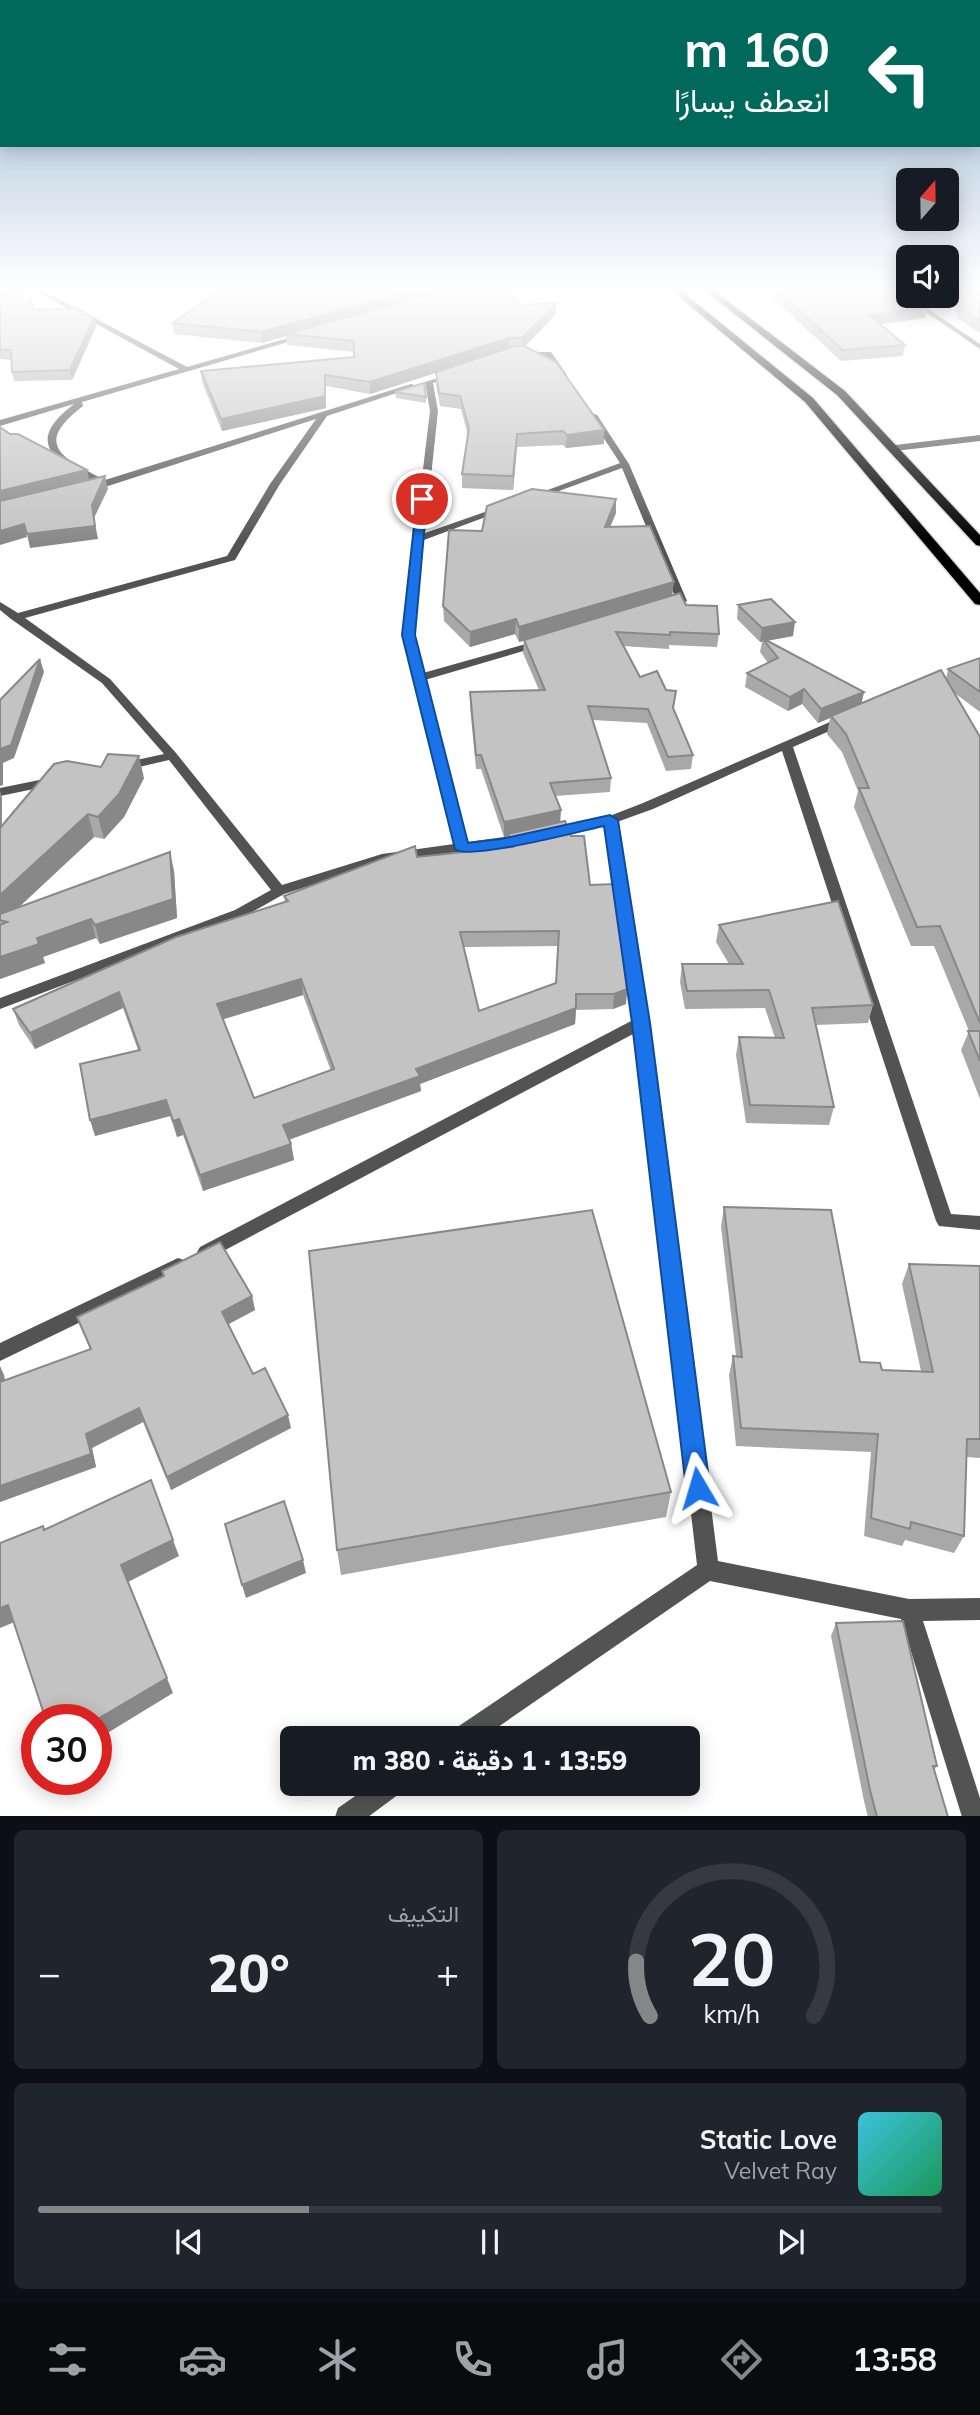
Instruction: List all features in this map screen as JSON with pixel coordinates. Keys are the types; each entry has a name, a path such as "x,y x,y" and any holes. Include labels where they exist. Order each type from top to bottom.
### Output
{"main road":[{"path":"777,374 809,400 980,601"},
{"path":"816,374 841,393 895,448 980,542"}],"street":[{"path":"0,423 173,374"},
{"path":"78,491 454,374"},
{"path":"563,374 573,388"},
{"path":"429,382 434,411 408,635 462,849"},
{"path":"90,398 60,420 52,435 52,447 63,463 105,484"},
{"path":"589,410 625,464 682,601 656,609"},
{"path":"15,617 231,558 275,484 324,414"},
{"path":"895,448 980,438"},
{"path":"522,502 625,464"},
{"path":"418,539 509,506"},
{"path":"0,605 106,681 172,757 279,891"},
{"path":"419,678 551,640"},
{"path":"0,1004 240,913 279,891 382,859 501,844 610,820 648,806 864,711"},
{"path":"786,744 945,1221 980,1223"},
{"path":"106,770 172,757"},
{"path":"0,792 66,778"},
{"path":"610,820 641,1023 708,1570"},
{"path":"0,1352 223,1244 641,1023"},
{"path":"479,1726 708,1570 909,1610 980,1609"},
{"path":"909,1610 974,1816"},
{"path":"347,1816 376,1796"}],"building":[{"path":"202,374 396,374 370,382 325,375 325,396 221,419"},
{"path":"436,374 564,374 604,430 567,435 563,431 517,434 513,476 462,474 469,428 460,396 439,393"},
{"path":"424,383 426,397 395,392"},
{"path":"0,427 10,434 18,434 87,470 0,491"},
{"path":"105,476 92,505 95,526 27,534 24,524 0,531 0,501"},
{"path":"532,489 616,499 605,527 650,526 674,582 519,627 516,619 470,632 443,606 449,530 482,531 487,506"},
{"path":"680,593 686,605 717,606 719,634 616,632 640,677 657,671 666,690 676,691 673,708 693,755 668,757 648,709 588,706 611,778 550,783 561,810 504,822 481,755 476,755 470,692 545,690 524,640"},
{"path":"771,599 795,622 762,628 738,605"},
{"path":"762,638 864,692 821,709 804,689 790,697 747,673 778,658"},
{"path":"980,658 980,692 948,669"},
{"path":"40,659 11,745 0,749 0,700"},
{"path":"941,670 980,737 980,1023 940,926 917,927 859,788 869,788 846,734 831,716"},
{"path":"108,754 139,756 119,794 98,817 88,814 0,895 0,828 54,764 67,761 101,767"},
{"path":"565,821 571,836 584,836 590,885 614,884 627,989 614,994 576,994 576,1008 416,1069 420,1076 283,1125 291,1144 200,1175 179,1119 173,1121 166,1100 90,1120 80,1064 140,1050 119,992 30,1033 13,1009 176,937 288,901 284,896 415,846 417,857 513,847 508,834","holes":["559,931 556,983 479,1011 460,932","301,979 334,1069 254,1098 217,1004"]},
{"path":"170,852 173,899 95,925 91,919 37,938 39,944 0,957 0,925 7,922 0,920 0,914"},
{"path":"838,901 873,1005 812,1008 834,1107 750,1105 739,1037 784,1038 769,990 687,991 682,964 743,964 719,925"},
{"path":"968,1031 980,1031 980,1061"},
{"path":"724,1207 831,1210 860,1362 880,1363 882,1370 933,1372 909,1264 980,1266 980,1439 967,1439 964,1536 911,1522 910,1529 871,1518 878,1434 741,1428 733,1356 742,1357"},
{"path":"592,1210 671,1492 337,1550 309,1251"},
{"path":"220,1242 252,1296 222,1312 253,1374 265,1368 288,1415 167,1477 139,1408 86,1434 91,1454 0,1486 0,1382 91,1349 77,1317 164,1276 162,1271"},
{"path":"151,1480 173,1540 121,1565 167,1678 112,1711 112,1704 41,1704 8,1605 0,1608 0,1543 43,1526 44,1530"},
{"path":"284,1501 303,1560 242,1585 225,1524"},
{"path":"903,1621 937,1766 933,1766 948,1816 877,1816 836,1623"}],"route":[{"path":"422,499 408,635 462,849 501,844 610,820 641,1023 698,1488"}]}
